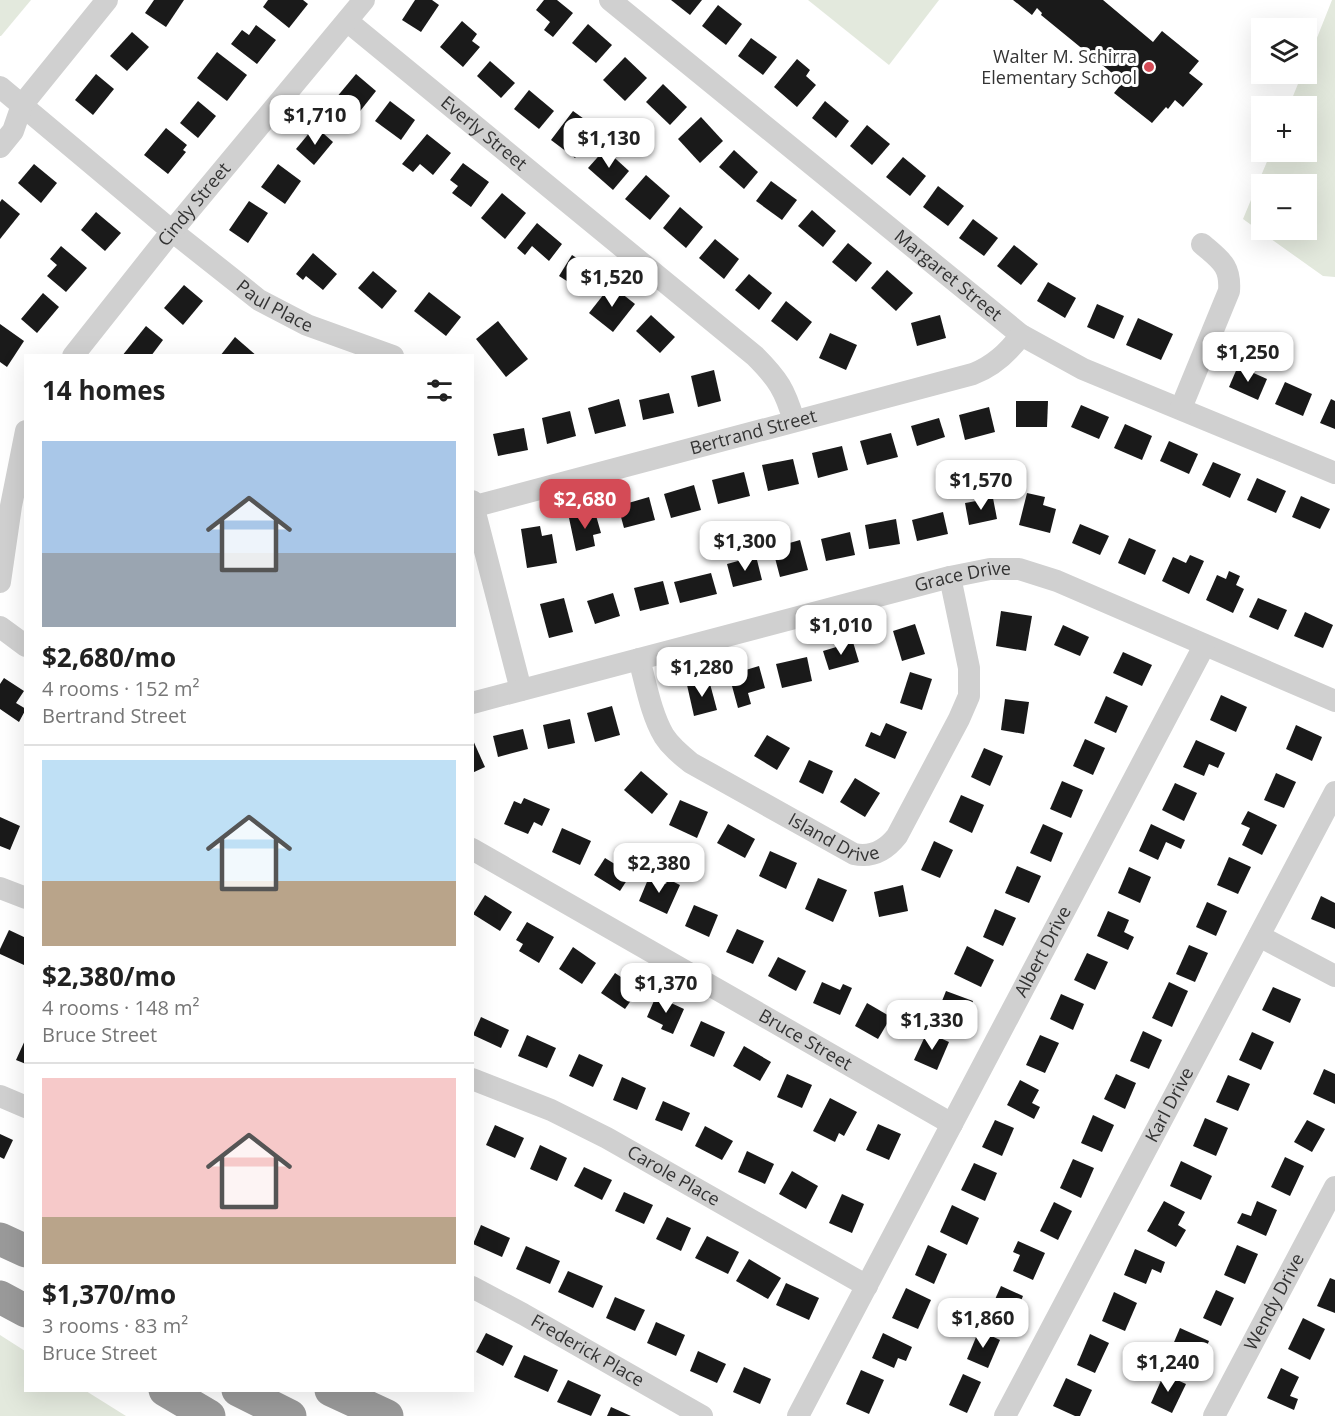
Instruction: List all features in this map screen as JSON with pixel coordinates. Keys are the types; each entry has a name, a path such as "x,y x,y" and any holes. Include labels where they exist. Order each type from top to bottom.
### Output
{"highway":[{"path":"0,1239 24,1250"},
{"path":"0,1285 24,1295"},
{"path":"0,1297 24,1310"},
{"path":"168,1392 209,1416"},
{"path":"242,1392 290,1416"},
{"path":"335,1392 387,1416"}],"street":[{"path":"0,147 13,131 22,105 107,0"},
{"name":"Cindy Street","path":"75,354 172,231 364,0"},
{"name":"Margaret Street","path":"610,0 1021,335 1083,369 1335,473"},
{"name":"Everly Street","path":"347,21 754,356 774,375 786,396 794,421"},
{"name":"Paul Place","path":"0,87 172,231 259,300 307,325 387,354"},
{"path":"1181,408 1229,291 1230,275 1227,269 1202,244"},
{"name":"Bertrand Street","path":"474,505 973,374 999,360 1021,335"},
{"path":"0,582 11,506 24,441"},
{"path":"474,509 521,690"},
{"name":"Grace Drive","path":"474,702 950,577 990,569 1019,569 1057,581 1335,701"},
{"name":"Island Drive","path":"639,659 664,736 674,749 691,763 854,854 863,856 876,853 888,848 897,836 969,696 969,668 950,577"},
{"path":"0,627 24,645"},
{"name":"Albert Drive","path":"798,1416 1204,646"},
{"name":"Karl Drive","path":"1005,1416 1335,792"},
{"name":"Bruce Street","path":"474,850 952,1124"},
{"path":"0,888 24,897"},
{"path":"1259,936 1335,976"},
{"name":"Carole Place","path":"474,1080 551,1110 607,1138 867,1286"},
{"path":"0,1096 24,1106"},
{"name":"Wendy Drive","path":"1214,1416 1335,1187"},
{"name":"Frederick Place","path":"474,1288 702,1416"}],"shaded area":[{"path":"0,0 31,0 1,36 0,36"},
{"path":"808,0 939,0 889,65"},
{"path":"1332,0 1335,0 1335,277 1323,276 1272,240 1317,240 1317,174 1262,174 1267,162 1317,162 1317,96 1293,96 1298,84 1317,84 1317,38"},
{"path":"1251,200 1251,225 1243,219"},
{"path":"0,1335 24,1350 24,1392 88,1392 126,1416 0,1416"}],"building":[{"path":"154,0 184,0 166,27 145,13"},
{"path":"268,0 303,0 308,4 289,28 263,7"},
{"path":"415,0 432,0 439,5 421,32 402,20"},
{"path":"544,0 557,0 573,13 553,37 544,30 550,22 536,10"},
{"path":"671,0 702,0 690,15"},
{"name":"Walter M. Schirra Elementary School","path":"1013,0 1103,0 1153,42 1162,31 1199,61 1189,73 1203,84 1183,107 1175,100 1152,123 1114,93 1123,82 1041,15 1042,13 1037,8 1032,15"},
{"path":"718,5 742,24 726,45 702,26"},
{"path":"462,21 477,34 472,41 480,47 463,67 440,47"},
{"path":"588,24 612,45 596,63 572,43"},
{"path":"256,25 276,40 257,64 231,44 242,30 249,35"},
{"path":"132,32 149,47 127,71 110,56"},
{"path":"751,38 777,57 763,75 738,56"},
{"path":"217,52 247,75 227,101 197,78"},
{"path":"625,57 647,78 625,101 603,80"},
{"path":"797,59 810,70 806,76 816,85 797,107 774,87"},
{"path":"490,61 515,83 501,98 477,76"},
{"path":"96,74 114,89 93,115 75,100"},
{"path":"356,74 376,91 357,115 336,98"},
{"path":"663,84 687,107 670,125 646,102"},
{"path":"529,90 554,111 539,129 514,109"},
{"path":"198,101 216,116 198,138 180,123"},
{"path":"390,101 415,120 401,140 375,121"},
{"path":"825,101 849,121 836,138 812,118"},
{"path":"573,111 587,121 582,128 592,136 575,158 551,140"},
{"path":"701,117 723,141 700,163 678,139"},
{"path":"867,125 890,144 872,165 850,146"},
{"path":"315,126 333,142 314,165 296,149"},
{"path":"166,128 187,145 183,150 186,152 168,174 144,155"},
{"path":"427,134 451,153 433,175 420,164 413,172 402,164"},
{"path":"605,149 629,171 613,190 588,168"},
{"path":"734,150 758,172 744,189 719,167"},
{"path":"903,157 926,176 910,196 886,177"},
{"path":"463,163 489,182 471,207 452,193 458,186 450,180"},
{"path":"34,164 57,183 41,203 18,183"},
{"path":"278,164 301,181 285,204 261,187"},
{"path":"646,175 670,196 650,220 625,199"},
{"path":"771,181 797,200 782,220 756,201"},
{"path":"938,186 964,206 948,226 923,207"},
{"path":"502,193 526,213 505,239 481,218"},
{"path":"2,199 20,214 0,239 0,202"},
{"path":"249,201 268,213 248,243 229,230"},
{"path":"680,207 703,227 686,248 663,228"},
{"path":"812,210 836,231 823,247 798,226"},
{"path":"96,212 121,233 105,251 81,230"},
{"path":"973,219 998,238 984,256 959,238"},
{"path":"537,223 562,244 549,261 532,246 525,255 517,248"},
{"path":"715,239 739,259 724,279 699,258"},
{"path":"848,243 872,263 856,282 832,262"},
{"path":"1014,245 1038,264 1021,285 997,266"},
{"path":"61,246 87,268 66,292 47,276 57,265 50,259"},
{"path":"313,253 337,274 323,290 306,276 303,280 296,274"},
{"path":"572,255 597,271 584,292 559,276"},
{"path":"887,270 913,293 896,311 871,288"},
{"path":"373,271 397,291 382,309 358,288"},
{"path":"749,274 772,293 759,310 735,290"},
{"path":"1048,282 1076,298 1065,318 1037,301"},
{"path":"184,285 203,301 183,325 164,308"},
{"path":"611,285 635,304 613,332 589,313"},
{"path":"429,292 461,317 446,336 414,311"},
{"path":"43,293 59,307 37,333 21,319"},
{"path":"786,301 812,322 797,341 771,321"},
{"path":"1097,304 1124,316 1114,339 1087,327"},
{"path":"651,315 675,337 660,353 636,331"},
{"path":"940,315 946,338 917,346 911,323"},
{"path":"1138,318 1173,334 1161,360 1126,345"},
{"path":"498,321 528,359 506,377 476,339"},
{"path":"0,324 24,341 7,367 0,362"},
{"path":"146,326 163,340 152,354 124,354"},
{"path":"830,333 857,345 846,370 819,358"},
{"path":"235,337 255,354 222,354"},
{"path":"1238,366 1267,379 1258,400 1229,387"},
{"path":"714,370 721,401 698,407 691,376"},
{"path":"1285,382 1312,394 1303,416 1275,404"},
{"path":"669,393 674,413 643,420 639,400"},
{"path":"619,399 626,426 595,434 588,408"},
{"path":"1331,399 1335,401 1335,429 1320,423"},
{"path":"1016,401 1048,401 1047,427 1016,427"},
{"path":"1081,405 1109,417 1099,439 1071,427"},
{"path":"989,407 995,432 965,440 959,415"},
{"path":"570,411 576,436 547,444 542,418"},
{"path":"939,418 945,437 917,446 911,426"},
{"path":"1125,424 1152,436 1142,460 1114,448"},
{"path":"524,428 528,450 498,456 493,434"},
{"path":"891,433 898,457 867,465 860,441"},
{"path":"1169,441 1198,454 1189,474 1160,461"},
{"path":"842,446 848,470 818,478 812,453"},
{"path":"793,459 799,484 768,491 762,465"},
{"path":"1213,462 1241,474 1230,498 1202,485"},
{"path":"744,472 750,496 718,504 712,480"},
{"path":"1257,478 1286,491 1276,513 1247,500"},
{"path":"694,485 701,510 671,518 664,494"},
{"path":"1027,493 1045,497 1043,505 1056,509 1050,533 1019,525"},
{"path":"1301,496 1330,509 1320,529 1292,517"},
{"path":"649,497 655,520 624,528 618,506"},
{"path":"993,498 997,519 969,525 965,503"},
{"path":"595,512 601,533 593,535 595,546 576,551 569,518"},
{"path":"943,512 948,534 917,541 912,520"},
{"path":"896,519 900,544 869,549 865,525"},
{"path":"1080,524 1109,536 1100,555 1072,543"},
{"path":"540,526 542,536 552,534 557,563 527,568 521,529"},
{"path":"850,532 855,555 826,561 821,539"},
{"path":"1129,538 1156,550 1145,575 1118,563"},
{"path":"800,540 808,570 780,577 775,558 788,554 786,544"},
{"path":"1190,555 1204,561 1189,594 1162,581 1173,557 1186,563"},
{"path":"756,556 762,580 733,587 727,564"},
{"path":"1229,571 1240,576 1236,585 1244,589 1233,613 1206,600 1217,575 1226,579"},
{"path":"711,573 717,594 680,603 674,582"},
{"path":"663,581 669,604 640,611 634,588"},
{"path":"613,593 620,616 595,624 587,601"},
{"path":"564,598 573,632 549,638 540,604"},
{"path":"1258,598 1287,610 1278,630 1249,617"},
{"path":"1001,611 1032,616 1026,651 996,646"},
{"path":"1305,612 1333,625 1323,648 1294,636"},
{"path":"915,624 925,654 902,661 893,631"},
{"path":"1063,625 1089,637 1080,656 1054,645"},
{"path":"853,642 859,662 829,670 823,651"},
{"path":"1123,652 1152,665 1142,686 1113,673"},
{"path":"807,657 812,681 782,688 776,664"},
{"path":"759,666 765,688 748,693 751,704 738,708 729,675"},
{"path":"910,672 932,679 922,710 900,703"},
{"path":"4,678 24,691 16,703 24,708 19,722 0,709 0,684"},
{"path":"709,680 717,710 694,716 687,685"},
{"path":"1221,695 1247,707 1236,732 1210,720"},
{"path":"1106,696 1128,706 1116,733 1094,723"},
{"path":"1005,699 1029,702 1024,734 1001,730"},
{"path":"612,706 620,735 595,742 587,713"},
{"path":"570,719 575,743 548,749 543,725"},
{"path":"886,723 907,732 895,759 865,746 871,732 880,736"},
{"path":"1296,725 1322,737 1312,761 1286,749"},
{"path":"523,729 528,749 498,757 493,736"},
{"path":"767,735 790,748 777,770 754,756"},
{"path":"1085,739 1105,748 1093,775 1073,766"},
{"path":"1196,740 1225,753 1218,768 1209,764 1204,776 1183,767"},
{"path":"474,742 485,767 474,772"},
{"path":"984,748 1003,756 990,786 971,777"},
{"path":"809,760 833,771 823,794 799,782"},
{"path":"641,771 668,794 652,814 624,790"},
{"path":"1276,773 1296,782 1284,808 1264,800"},
{"path":"855,778 880,793 865,817 840,802"},
{"path":"1062,781 1083,790 1071,818 1050,809"},
{"path":"1175,783 1197,793 1184,821 1162,810"},
{"path":"961,795 984,805 972,833 949,822"},
{"path":"524,798 550,809 542,826 534,822 528,834 504,824 514,801 521,804"},
{"path":"680,800 708,812 697,838 669,825"},
{"path":"1248,811 1277,825 1262,855 1242,845 1250,828 1241,824"},
{"path":"0,817 20,826 10,850 0,846"},
{"path":"728,824 755,839 745,858 717,843"},
{"path":"1043,824 1063,833 1051,862 1030,853"},
{"path":"1151,824 1185,840 1181,849 1166,842 1158,860 1139,851"},
{"path":"562,828 591,841 580,865 552,852"},
{"path":"934,841 953,850 940,878 921,870"},
{"path":"770,851 797,863 786,889 759,876"},
{"path":"1229,857 1251,867 1238,894 1217,885"},
{"path":"605,858 631,874 620,891 594,875"},
{"path":"1017,866 1041,876 1029,903 1005,893"},
{"path":"1129,867 1151,877 1140,903 1118,893"},
{"path":"649,877 666,884 668,879 680,885 667,914 639,901"},
{"path":"818,878 847,890 833,922 805,909"},
{"path":"903,885 908,911 879,917 874,892"},
{"path":"485,895 512,912 500,931 474,915"},
{"path":"1321,896 1335,903 1335,929 1311,919"},
{"path":"1207,902 1227,911 1216,936 1196,927"},
{"path":"694,905 718,915 709,937 685,926"},
{"path":"995,909 1016,918 1003,946 983,937"},
{"path":"1108,911 1129,920 1124,932 1134,937 1128,950 1097,936"},
{"path":"527,922 554,937 539,963 519,951 523,944 516,940"},
{"path":"737,929 764,941 753,964 726,952"},
{"path":"9,930 24,937 24,965 0,954"},
{"path":"1189,945 1208,953 1195,982 1176,974"},
{"path":"967,946 994,960 981,987 954,974"},
{"path":"573,947 596,963 582,984 559,969"},
{"path":"1087,953 1108,962 1095,990 1074,980"},
{"path":"778,957 806,971 796,991 768,976"},
{"path":"615,973 639,989 625,1009 601,993"},
{"path":"822,982 840,990 843,984 852,988 840,1015 813,1003"},
{"path":"1169,982 1188,991 1172,1027 1152,1018"},
{"path":"1273,987 1301,999 1290,1023 1262,1010"},
{"path":"946,991 973,1001 962,1030 942,1022 949,1004 942,1001"},
{"path":"1061,994 1084,1004 1073,1030 1050,1019"},
{"path":"656,996 684,1009 673,1034 661,1029 663,1025 647,1017"},
{"path":"867,1003 891,1017 878,1039 855,1026"},
{"path":"481,1017 509,1030 501,1048 474,1035"},
{"path":"701,1021 725,1032 714,1057 690,1046"},
{"path":"1143,1031 1162,1040 1149,1069 1130,1061"},
{"path":"927,1032 949,1042 937,1070 914,1060"},
{"path":"1252,1032 1274,1042 1261,1070 1239,1060"},
{"path":"527,1035 556,1048 547,1068 518,1056"},
{"path":"1040,1035 1059,1043 1045,1073 1026,1065"},
{"path":"24,1042 24,1063 16,1060"},
{"path":"744,1046 771,1062 760,1081 733,1066"},
{"path":"579,1054 603,1065 593,1087 569,1076"},
{"path":"1324,1069 1335,1074 1335,1104 1313,1094"},
{"path":"787,1074 812,1085 802,1108 777,1097"},
{"path":"1116,1074 1136,1083 1125,1109 1104,1099"},
{"path":"1228,1075 1250,1084 1238,1111 1216,1102"},
{"path":"622,1077 646,1088 637,1110 613,1100"},
{"path":"1020,1080 1039,1090 1032,1103 1040,1107 1034,1119 1007,1105"},
{"path":"830,1098 857,1112 844,1136 839,1133 835,1142 813,1131"},
{"path":"663,1101 690,1113 682,1131 655,1120"},
{"path":"1093,1115 1114,1125 1102,1152 1081,1143"},
{"path":"1205,1118 1228,1128 1216,1156 1193,1146"},
{"path":"995,1120 1014,1128 1002,1156 982,1147"},
{"path":"1307,1120 1325,1129 1312,1152 1294,1142"},
{"path":"878,1124 901,1134 889,1160 866,1150"},
{"path":"495,1125 524,1138 515,1158 486,1145"},
{"path":"705,1126 733,1141 722,1160 695,1146"},
{"path":"0,1134 13,1140 4,1159 0,1157"},
{"path":"540,1145 567,1158 557,1181 530,1169"},
{"path":"747,1151 774,1164 765,1184 738,1172"},
{"path":"1285,1157 1304,1166 1290,1196 1271,1187"},
{"path":"1073,1159 1094,1168 1081,1198 1060,1188"},
{"path":"1181,1161 1212,1176 1201,1200 1170,1186"},
{"path":"974,1163 997,1173 985,1201 961,1190"},
{"path":"584,1167 612,1180 602,1200 574,1186"},
{"path":"792,1171 818,1186 806,1209 779,1194"},
{"path":"624,1192 653,1205 644,1224 615,1211"},
{"path":"842,1194 864,1204 852,1233 829,1223"},
{"path":"1164,1201 1185,1212 1178,1225 1186,1230 1176,1247 1147,1231"},
{"path":"1257,1201 1277,1210 1266,1236 1237,1223 1242,1213 1251,1216"},
{"path":"1054,1202 1072,1211 1058,1240 1040,1231"},
{"path":"952,1205 979,1218 967,1245 940,1232"},
{"path":"667,1217 691,1228 681,1251 656,1239"},
{"path":"481,1225 510,1238 502,1257 474,1244"},
{"path":"707,1236 739,1252 728,1274 695,1258"},
{"path":"1018,1241 1045,1253 1033,1280 1013,1271 1020,1255 1013,1252"},
{"path":"928,1245 947,1254 934,1284 915,1275"},
{"path":"1237,1245 1258,1254 1245,1284 1224,1275"},
{"path":"526,1246 560,1261 550,1284 516,1269"},
{"path":"1135,1249 1165,1262 1161,1273 1152,1269 1146,1284 1124,1275"},
{"path":"749,1259 781,1278 768,1299 736,1281"},
{"path":"568,1271 603,1286 593,1308 558,1292"},
{"path":"1330,1278 1335,1280 1335,1313 1317,1306"},
{"path":"786,1283 819,1298 809,1320 776,1305"},
{"path":"1001,1286 1023,1296 1011,1325 988,1315"},
{"path":"906,1288 931,1300 918,1329 892,1318"},
{"path":"1216,1290 1234,1298 1221,1326 1203,1318"},
{"path":"1114,1292 1137,1303 1125,1331 1102,1321"},
{"path":"615,1297 645,1310 635,1331 606,1318"},
{"path":"1303,1318 1325,1329 1310,1360 1288,1349"},
{"path":"656,1322 685,1335 676,1356 647,1343"},
{"path":"1180,1328 1209,1341 1198,1367 1169,1354"},
{"path":"979,1330 1000,1340 988,1368 967,1359"},
{"path":"486,1333 513,1346 503,1366 476,1352"},
{"path":"883,1333 912,1347 906,1361 898,1358 894,1368 872,1358"},
{"path":"1090,1334 1109,1343 1095,1373 1077,1365"},
{"path":"698,1351 726,1364 717,1383 690,1371"},
{"path":"524,1355 558,1370 548,1392 514,1377"},
{"path":"744,1367 771,1379 760,1404 733,1392"},
{"path":"1281,1368 1299,1377 1290,1396 1298,1399 1294,1410 1267,1398"},
{"path":"861,1370 884,1380 869,1414 846,1404"},
{"path":"963,1374 981,1382 967,1413 949,1405"},
{"path":"1164,1374 1186,1384 1172,1413 1151,1403"},
{"path":"1066,1378 1092,1390 1080,1416 1053,1406"},
{"path":"568,1380 601,1395 591,1416 557,1402"},
{"path":"611,1407 631,1416 607,1416"}],"place":[{"name":"Walter M. Schirra Elementary School","path":"1149,67"}]}
